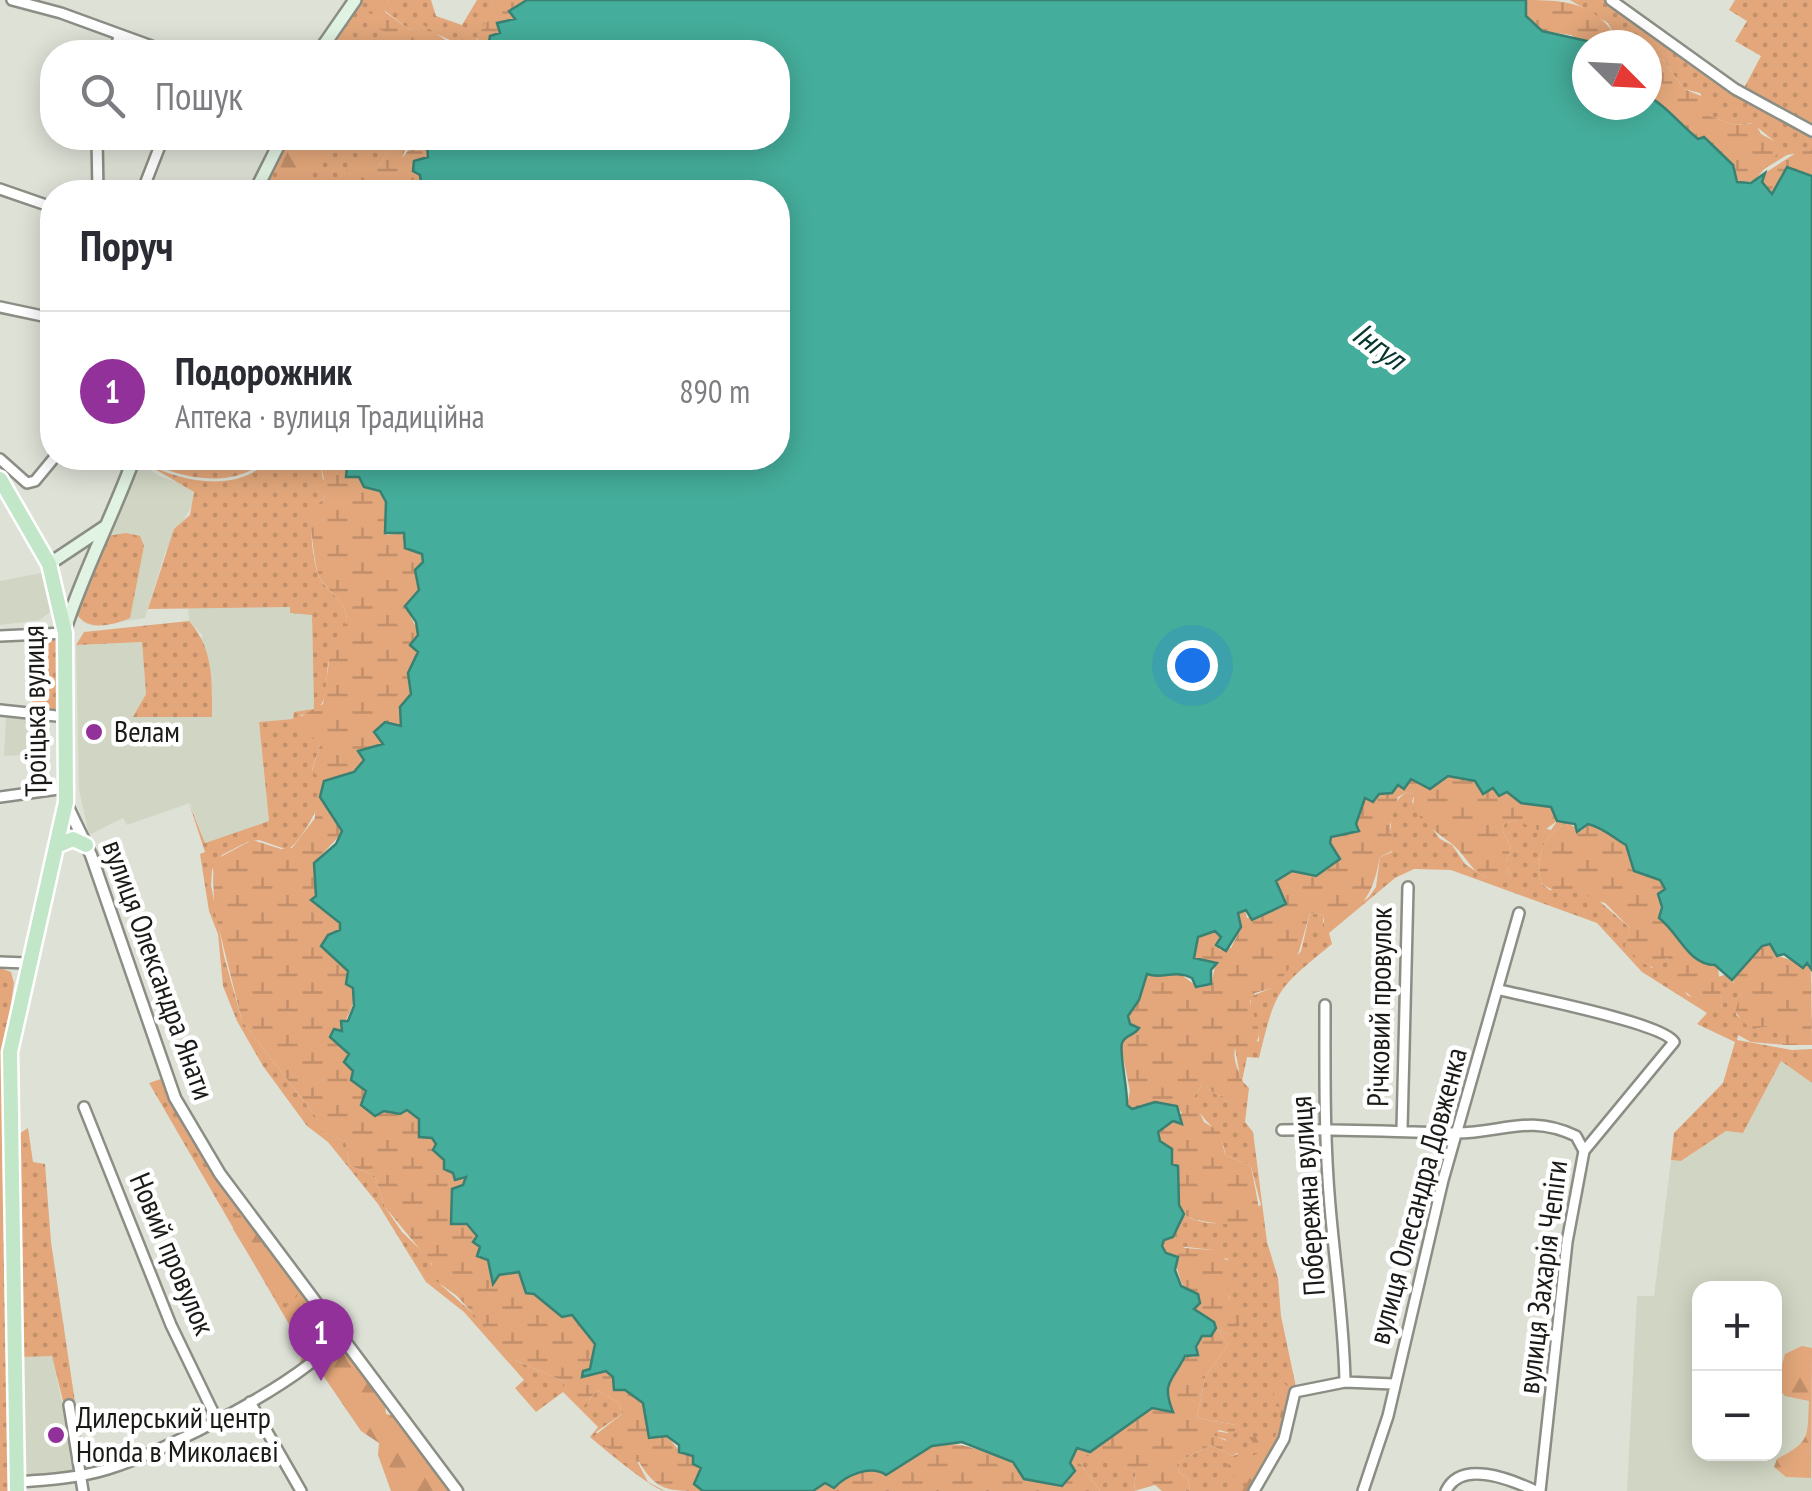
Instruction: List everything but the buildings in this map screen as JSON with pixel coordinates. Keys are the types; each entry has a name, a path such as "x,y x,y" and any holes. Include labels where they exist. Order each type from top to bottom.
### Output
{"main road":[{"path":"327,40 355,0"},
{"path":"261,180 276,150"},
{"path":"65,632 81,576 109,523 129,470"},
{"name":"Троїцька вулиця","path":"0,479 50,564 65,632 66,795 26,962 10,1052 17,1487"},
{"path":"50,564 109,523"},
{"path":"56,846 73,839 86,845"}],"street":[{"path":"12,0 61,13 131,40"},
{"path":"1611,0 1735,89 1812,131"},
{"path":"118,40 119,36"},
{"path":"97,150 98,180"},
{"path":"147,180 158,150"},
{"path":"0,188 40,203"},
{"path":"0,308 40,316"},
{"path":"0,459 27,484 44,470"},
{"path":"0,636 65,632"},
{"path":"0,710 66,717"},
{"path":"0,796 66,795"},
{"name":"вулиця Олександра Янати","path":"66,795 175,1098 220,1174 457,1491"},
{"name":"Річковий провулок","path":"1402,1129 1408,887"},
{"name":"вулиця Олесандра Довженка","path":"1363,1491 1520,913"},
{"path":"0,962 26,962"},
{"name":"вулиця Захарія Чепіги","path":"1500,990 1665,1032 1674,1042 1584,1151 1568,1242 1538,1491"},
{"name":"Побережна вулиця","path":"1325,1005 1324,1129 1344,1324 1344,1382"},
{"name":"Новий провулок","path":"84,1107 172,1326 216,1418"},
{"path":"1282,1130 1402,1129 1457,1134 1533,1123 1576,1136 1584,1151"},
{"path":"17,1487 80,1475 141,1456 250,1402 317,1360 340,1336"},
{"path":"1254,1491 1284,1439 1295,1392 1344,1382 1393,1384"},
{"path":"250,1402 301,1491"},
{"path":"69,1404 83,1491"},
{"path":"1447,1488 1468,1472 1538,1491"}],"shaded area":[{"path":"134,470 151,470 192,487 194,502 165,553 145,618 94,626 84,623 75,611"},
{"path":"46,572 55,608 40,620 0,625 0,581"},
{"path":"188,606 290,607 312,614 314,710 294,719 259,723 269,821 205,843 190,803 127,825 123,818 89,835 79,790 76,645 142,642 146,694 134,717 203,636 189,621"},
{"path":"6,716 42,719 42,754 4,756"},
{"path":"1781,1061 1812,1083 1812,1491 1627,1491 1637,1296 1654,1296 1671,1160 1681,1161 1726,1131 1743,1133"},
{"path":"52,1355 75,1466 69,1473 27,1477 22,1357"}],"green space":[{"path":"362,0 371,0 370,13 395,40 336,40"},
{"path":"371,0 389,0 385,12 410,30 422,24 446,40 388,40 384,31 367,25"},
{"path":"389,0 431,0 436,16 462,25 477,0 493,0 485,31 475,40 451,40 422,25 410,30 385,11"},
{"path":"493,0 527,0 516,8 515,19 500,22 501,33 495,40 478,40 489,21 484,10 492,6"},
{"path":"1526,0 1552,1 1587,9 1611,30 1572,30 1572,36 1542,31 1526,16"},
{"path":"1570,0 1605,0 1647,30 1612,30 1608,23"},
{"path":"1735,0 1812,0 1812,127 1743,90 1761,56 1735,41 1747,21 1729,10"},
{"path":"1662,41 1733,92 1812,135 1812,150 1787,155 1761,171 1774,141 1752,123 1733,125 1710,116 1700,93 1684,89 1663,60"},
{"path":"1662,59 1684,89 1706,98 1710,116 1733,125 1755,123 1761,134 1774,141 1778,153 1754,181 1737,182 1733,164 1704,137 1698,139 1662,109"},
{"path":"1802,149 1812,150 1812,176 1787,167 1772,194 1762,182 1765,173"},
{"path":"281,150 388,150 380,165 375,164 354,180 266,180"},
{"path":"288,150 320,150 304,180 275,180"},
{"path":"388,150 405,150 402,158 408,150 428,150 429,157 415,160 420,180 345,180 353,162 369,160 380,165"},
{"path":"157,470 209,481 243,477 257,470 321,470 326,495 315,512 313,552 320,578 342,605 347,619 330,657 323,702 311,712 300,715 320,745 312,770 324,778 313,817 288,850 259,840 247,842 222,855 212,870 211,885 224,956 242,1021 317,1118 322,1132 346,1141 349,1165 375,1176 385,1207 402,1232 428,1257 441,1285 496,1334 515,1360 563,1381 567,1393 589,1400 597,1390 619,1403 622,1414 596,1432 613,1452 637,1461 648,1482 665,1491 650,1484 590,1437 598,1427 563,1392 536,1412 515,1388 524,1380 464,1312 426,1282 378,1204 328,1142 307,1126 263,1066 237,1021 223,986 218,934 209,911 200,854 205,852 189,803 205,843 269,821 259,722 293,719 294,712 314,709 312,615 290,613 290,607 148,609 174,529 190,515 194,492"},
{"path":"167,470 250,470 223,478"},
{"path":"322,470 347,470 347,477 359,477 365,487 381,491 386,502 387,535 404,533 405,547 420,553 423,562 415,569 419,590 405,606 419,633 411,646 418,652 408,673 411,693 400,708 403,724 396,727 385,722 374,734 383,744 358,753 364,760 354,772 324,781 312,771 320,745 298,726 298,718 323,704 330,654 347,619 342,604 319,577 316,563 311,513 326,495 317,486 324,479"},
{"path":"107,536 140,536 144,546 130,618 92,625 75,611"},
{"path":"189,621 207,654 212,717 133,717 146,694 142,642 76,645 84,632"},
{"path":"58,635 58,706 52,712 33,711 30,637"},
{"path":"1448,776 1475,781 1481,793 1493,788 1501,796 1509,792 1521,803 1551,807 1557,821 1542,832 1516,820 1505,823 1502,830 1511,847 1506,863 1511,877 1508,882 1496,881 1480,874 1421,819 1413,808 1414,795 1407,792 1398,797 1390,825 1394,850 1380,857 1364,900 1328,931 1324,930 1324,915 1310,913 1297,958 1275,987 1255,993 1250,1001 1258,1038 1250,1048 1235,1048 1234,1055 1244,1101 1228,1102 1202,1085 1193,1098 1204,1122 1220,1132 1225,1155 1251,1166 1261,1219 1251,1229 1184,1215 1179,1205 1177,1164 1172,1164 1171,1148 1160,1141 1158,1132 1182,1113 1159,1103 1132,1109 1127,1105 1130,1091 1121,1047 1130,1024 1127,1017 1145,976 1179,973 1199,988 1211,985 1216,962 1194,958 1198,937 1215,931 1220,934 1220,950 1231,948 1241,928 1238,913 1245,910 1247,918 1286,904 1276,881 1292,871 1316,876 1340,859 1329,843 1331,837 1359,830 1356,824 1365,798 1375,801 1379,794 1392,793 1398,785 1405,788 1411,779 1432,787"},
{"path":"1407,792 1414,795 1412,802 1440,839 1452,845 1465,864 1486,878 1511,877 1506,863 1511,847 1502,830 1505,823 1516,820 1551,830 1557,821 1568,823 1552,833 1543,848 1539,865 1542,884 1550,890 1581,885 1630,928 1626,946 1652,968 1666,958 1672,960 1687,995 1722,1010 1718,977 1727,974 1741,994 1736,1015 1756,1029 1772,1024 1785,1045 1751,1042 1738,1035 1737,1040 1792,1050 1812,1049 1812,1083 1781,1061 1743,1133 1726,1131 1681,1161 1671,1160 1674,1133 1723,1083 1735,1042 1697,1024 1707,1013 1642,972 1597,923 1451,870 1414,869 1395,878 1329,933 1332,944 1289,981 1275,1003 1259,1058 1247,1057 1242,1081 1249,1088 1245,1122 1253,1132 1267,1242 1278,1278 1281,1316 1296,1387 1291,1408 1251,1491 1190,1491 1188,1478 1178,1472 1180,1461 1211,1445 1233,1456 1238,1454 1225,1439 1213,1436 1215,1431 1228,1433 1236,1425 1197,1418 1205,1377 1228,1345 1217,1329 1231,1335 1240,1319 1225,1288 1225,1273 1233,1266 1230,1259 1220,1258 1213,1250 1178,1246 1173,1235 1184,1215 1205,1222 1224,1222 1261,1205 1251,1166 1225,1155 1220,1138 1200,1114 1193,1098 1202,1085 1228,1102 1241,1082 1235,1048 1259,1041 1252,996 1274,987 1301,951 1310,913 1324,915 1323,923 1368,898 1376,887 1380,857 1392,852 1395,804"},
{"path":"320,797 342,833 314,863 316,896 311,900 340,923 340,930 322,945 348,970 346,984 353,988 352,1008 340,1033 336,1029 333,1040 349,1054 344,1062 353,1071 351,1080 366,1091 361,1105 400,1114 407,1110 419,1119 420,1137 432,1138 436,1143 433,1150 444,1160 444,1169 453,1173 455,1180 466,1177 463,1185 452,1189 451,1224 467,1224 477,1236 473,1242 480,1247 477,1256 488,1260 493,1284 499,1275 519,1272 526,1293 534,1294 562,1317 572,1315 595,1344 590,1369 583,1371 582,1377 606,1371 646,1407 648,1436 667,1436 682,1454 693,1456 693,1464 701,1468 694,1484 703,1491 664,1487 639,1462 619,1458 594,1436 622,1414 619,1403 597,1390 583,1407 567,1394 563,1381 515,1360 457,1296 432,1278 432,1264 385,1207 375,1176 349,1165 346,1141 321,1132 317,1118 242,1021 214,909 213,861 252,840 281,849 292,848 315,818 315,803"},
{"path":"1568,823 1581,831 1590,823 1604,830 1626,845 1629,859 1635,862 1634,871 1652,874 1664,885 1659,915 1691,952 1718,966 1722,1010 1707,1010 1668,977 1671,960 1666,958 1657,969 1642,963 1625,946 1630,928 1605,903 1590,899 1581,885 1565,897 1542,884 1539,865 1543,848 1552,833"},
{"path":"1774,944 1778,956 1811,966 1812,1045 1785,1045 1772,1025 1751,1030 1735,1012 1741,994 1734,987 1733,978 1762,945"},
{"path":"0,968 11,972 14,983 4,1052 2,1128 8,1491 0,1491"},
{"path":"161,1079 332,1331 332,1340 311,1362 149,1083"},
{"path":"28,1128 33,1162 45,1164 51,1242 75,1402 68,1404 72,1438 52,1356 22,1357 19,1134"},
{"path":"242,1213 284,1276 300,1290 289,1305 275,1297 233,1229 233,1219"},
{"path":"1173,1237 1185,1248 1213,1250 1226,1260 1238,1256 1241,1262 1226,1273 1229,1298 1242,1307 1239,1326 1231,1335 1217,1329 1228,1345 1205,1377 1197,1418 1236,1425 1234,1434 1219,1430 1213,1435 1234,1444 1238,1452 1233,1456 1211,1445 1180,1461 1178,1472 1188,1478 1190,1491 1162,1491 1155,1485 1134,1491 1136,1471 1087,1456 1080,1463 1100,1491 813,1491 825,1482 835,1488 852,1475 866,1471 886,1474 918,1453 951,1444 1006,1460 1025,1479 1060,1486 1073,1469 1070,1463 1077,1448 1090,1451 1152,1408 1173,1412 1167,1396 1173,1376 1185,1356 1194,1357 1202,1336 1211,1336 1216,1328 1214,1322 1194,1309 1200,1303 1198,1294 1183,1284 1162,1246 1164,1240"},
{"path":"317,1312 330,1332 330,1342 298,1367 305,1349 293,1329 297,1321"},
{"path":"336,1345 342,1346 385,1405 386,1414 395,1416 451,1491 391,1491 378,1455 379,1443 361,1431 318,1368"},
{"path":"1802,1346 1812,1348 1811,1478 1786,1477 1774,1467 1802,1442 1807,1431 1809,1401 1782,1393 1785,1354"},
{"path":"1281,1379 1293,1394 1281,1437 1250,1491 1235,1491 1247,1486 1247,1481 1235,1478 1227,1465 1260,1453 1249,1437 1275,1438 1282,1407 1269,1405"},
{"path":"1083,1456 1136,1471 1134,1491 1100,1491 1080,1463"}],"water":[{"name":"Інгул","path":"527,0 1526,0 1526,16 1542,31 1572,38 1572,120 1662,120 1662,106 1733,165 1737,182 1751,183 1765,173 1762,182 1772,194 1787,167 1812,176 1812,970 1807,963 1803,968 1784,954 1777,956 1770,944 1762,946 1732,980 1715,965 1698,960 1659,918 1662,907 1658,894 1665,889 1660,880 1634,871 1626,845 1588,824 1577,832 1575,824 1557,821 1551,807 1521,803 1507,792 1499,796 1493,788 1483,794 1475,781 1448,776 1430,789 1411,779 1404,789 1398,785 1392,793 1379,794 1373,802 1365,798 1356,824 1359,831 1331,837 1330,843 1340,859 1316,876 1292,871 1276,881 1286,904 1252,920 1246,910 1238,913 1241,927 1226,951 1216,945 1221,937 1215,931 1198,937 1194,958 1217,963 1211,970 1211,984 1196,987 1186,975 1147,974 1139,1000 1128,1016 1130,1024 1139,1028 1122,1043 1127,1105 1132,1109 1155,1102 1177,1106 1182,1124 1173,1121 1158,1132 1160,1141 1172,1149 1172,1164 1178,1166 1179,1205 1184,1214 1173,1237 1164,1240 1162,1246 1166,1253 1178,1257 1175,1270 1181,1286 1198,1294 1200,1303 1194,1309 1214,1322 1216,1328 1211,1336 1202,1336 1196,1347 1198,1355 1185,1356 1170,1382 1168,1394 1173,1412 1152,1408 1090,1452 1077,1448 1070,1463 1075,1471 1062,1486 1024,1479 1013,1462 962,1442 932,1446 886,1475 873,1471 858,1473 834,1488 825,1483 813,1491 703,1491 694,1484 701,1468 693,1464 693,1456 679,1452 679,1445 667,1436 649,1438 643,1403 625,1390 614,1390 613,1377 606,1371 582,1377 583,1371 590,1369 595,1344 572,1315 562,1317 534,1294 526,1293 519,1272 499,1275 493,1284 488,1260 477,1256 480,1247 473,1242 477,1236 467,1224 451,1224 452,1189 463,1185 466,1177 455,1180 453,1173 444,1169 444,1160 433,1150 436,1144 432,1138 419,1137 419,1119 407,1110 400,1114 384,1111 375,1116 361,1105 366,1091 351,1080 353,1071 344,1062 349,1054 330,1037 334,1029 342,1031 341,1021 348,1021 354,1006 353,988 346,984 348,971 321,946 328,935 340,930 340,923 311,900 316,896 314,863 336,844 342,831 320,797 324,781 354,772 364,760 358,751 383,744 374,732 385,722 401,726 400,707 411,694 408,673 418,652 410,645 418,635 416,622 405,606 419,590 415,570 423,562 422,554 405,548 404,533 385,533 386,502 380,491 364,487 359,477 346,477 347,470 790,470 790,180 421,180 413,171 414,161 428,157 427,150 790,150 790,40 489,40 490,36 500,33 497,23 515,19 509,11"}],"place":[{"name":"Велам","path":"94,732"},
{"name":"Подорожник","path":"321,1381"},
{"name":"Дилерський центр Honda в Миколаєві","path":"56,1435"}]}
